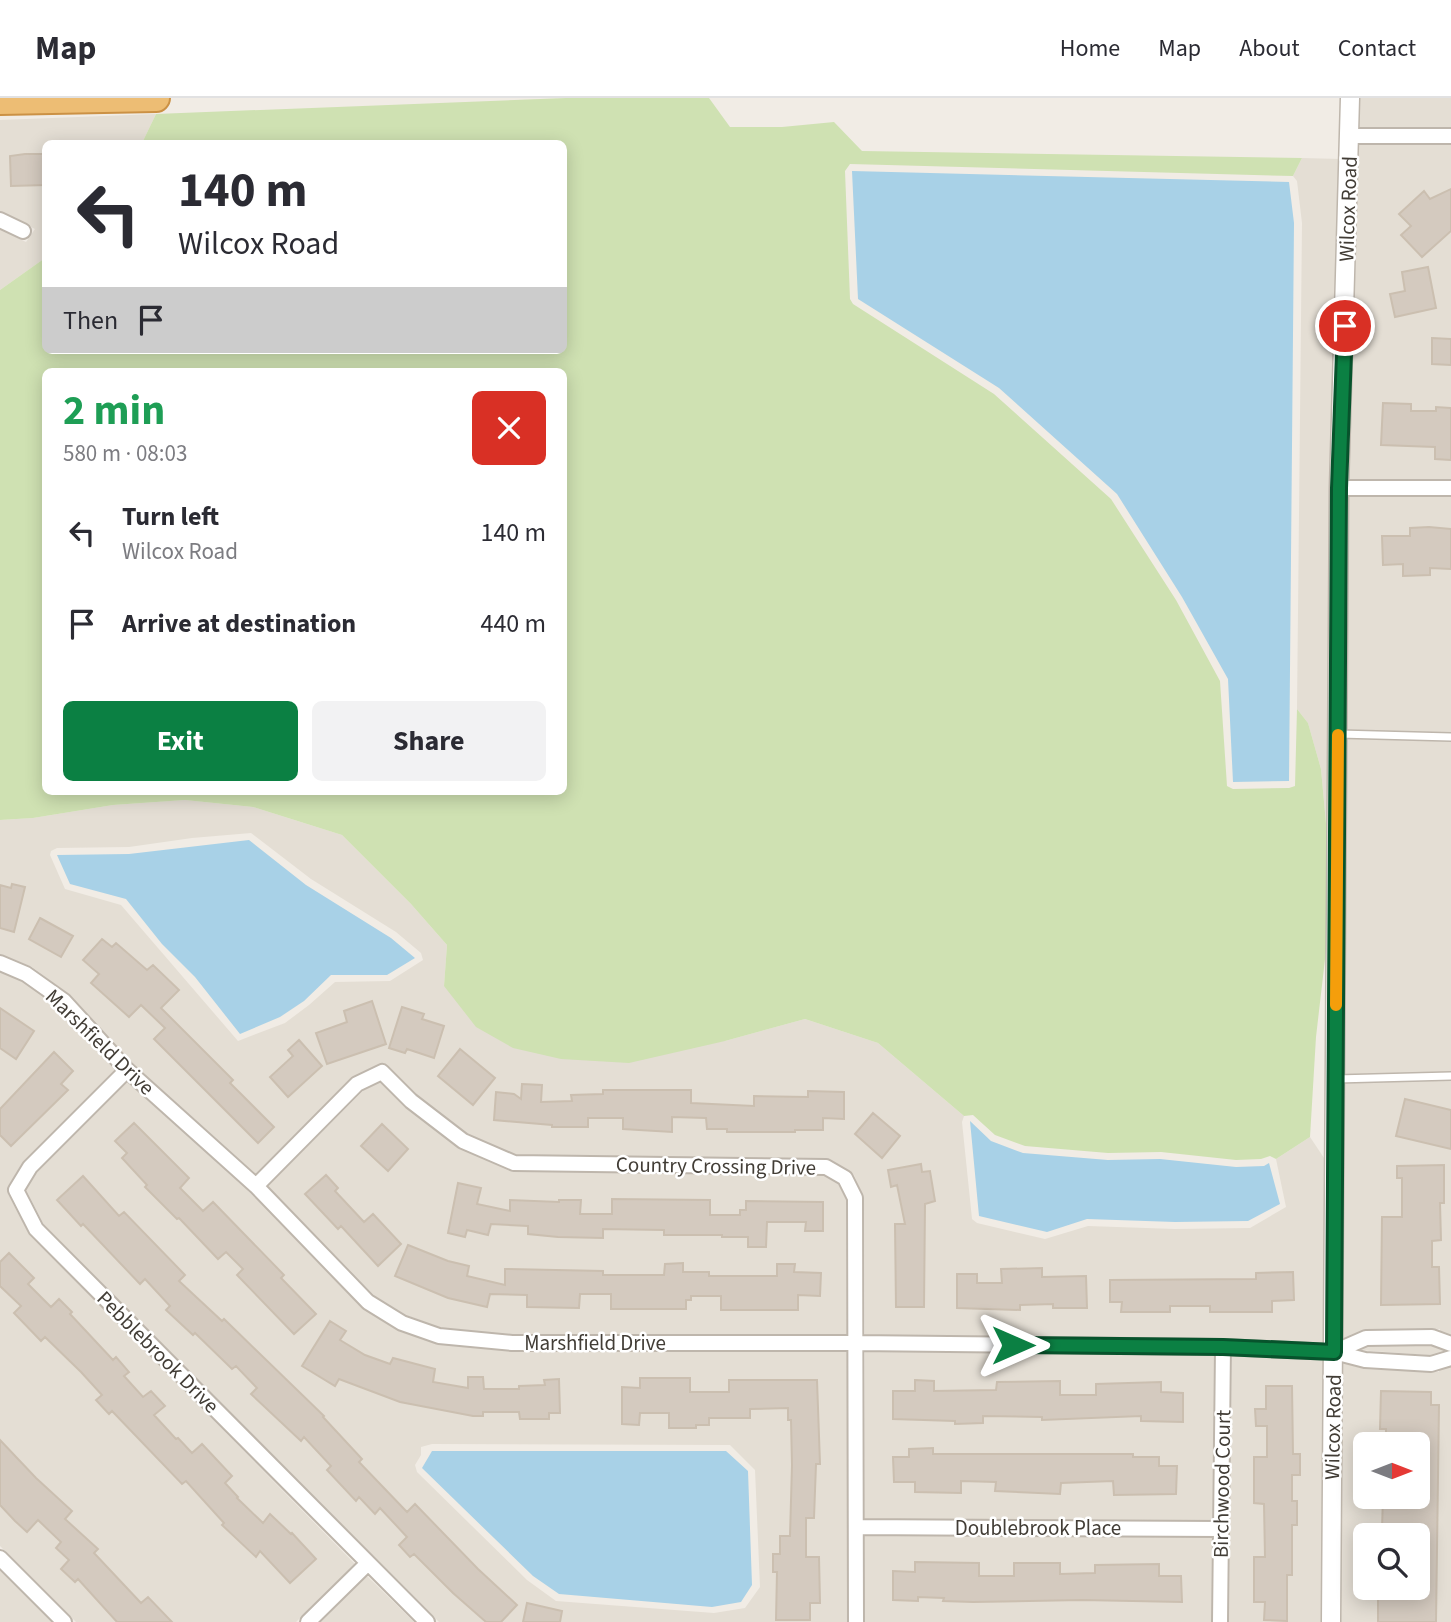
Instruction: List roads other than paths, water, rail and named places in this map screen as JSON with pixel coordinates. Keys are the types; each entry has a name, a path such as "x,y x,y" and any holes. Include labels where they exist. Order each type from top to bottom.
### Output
{"highway":[{"path":"0,101 156,98"}],"street":[{"name":"Wilcox Road","path":"1331,1622 1339,488 1350,98"},
{"path":"1350,136 1451,136"},
{"path":"0,220 23,232"},
{"path":"1339,488 1451,488"},
{"name":"Marshfield Drive","path":"0,962 26,974 64,1001 127,1070 256,1186 368,1302 402,1323 439,1336 512,1343 1223,1347 1334,1352 1365,1360 1431,1364 1451,1358"},
{"name":"Pebblebrook Drive","path":"127,1070 30,1167 16,1190 36,1229 427,1622"},
{"name":"Country Crossing Drive","path":"256,1186 357,1084 382,1072 411,1101 463,1140 514,1163 826,1167 845,1178 855,1198 856,1622"},
{"name":"Marshfield Drive","path":"1334,1352 1366,1338 1432,1337 1451,1344"},
{"name":"Birchwood Court","path":"1220,1622 1223,1347"},
{"name":"Doublebrook Place","path":"856,1527 1221,1529"},
{"path":"0,1558 64,1622"},
{"path":"308,1622 367,1564"}],"lane":[{"path":"1338,734 1451,737"},
{"path":"1336,1079 1451,1076"}],"water":[{"path":"852,171 1289,182 1294,223 1289,781 1233,782 1228,679 1182,597 1117,494 999,388 858,299"},
{"path":"249,840 306,885 391,938 415,958 387,975 331,975 304,1001 280,1017 240,1034 195,977 162,944 126,899 70,884 57,855 129,854"},
{"path":"970,1121 991,1141 1023,1153 1108,1160 1160,1159 1236,1167 1264,1166 1269,1163 1280,1204 1248,1221 1087,1219 1047,1232 979,1216"},
{"path":"432,1451 726,1451 748,1471 752,1585 741,1602 712,1607 559,1594 533,1576 422,1468"}]}
